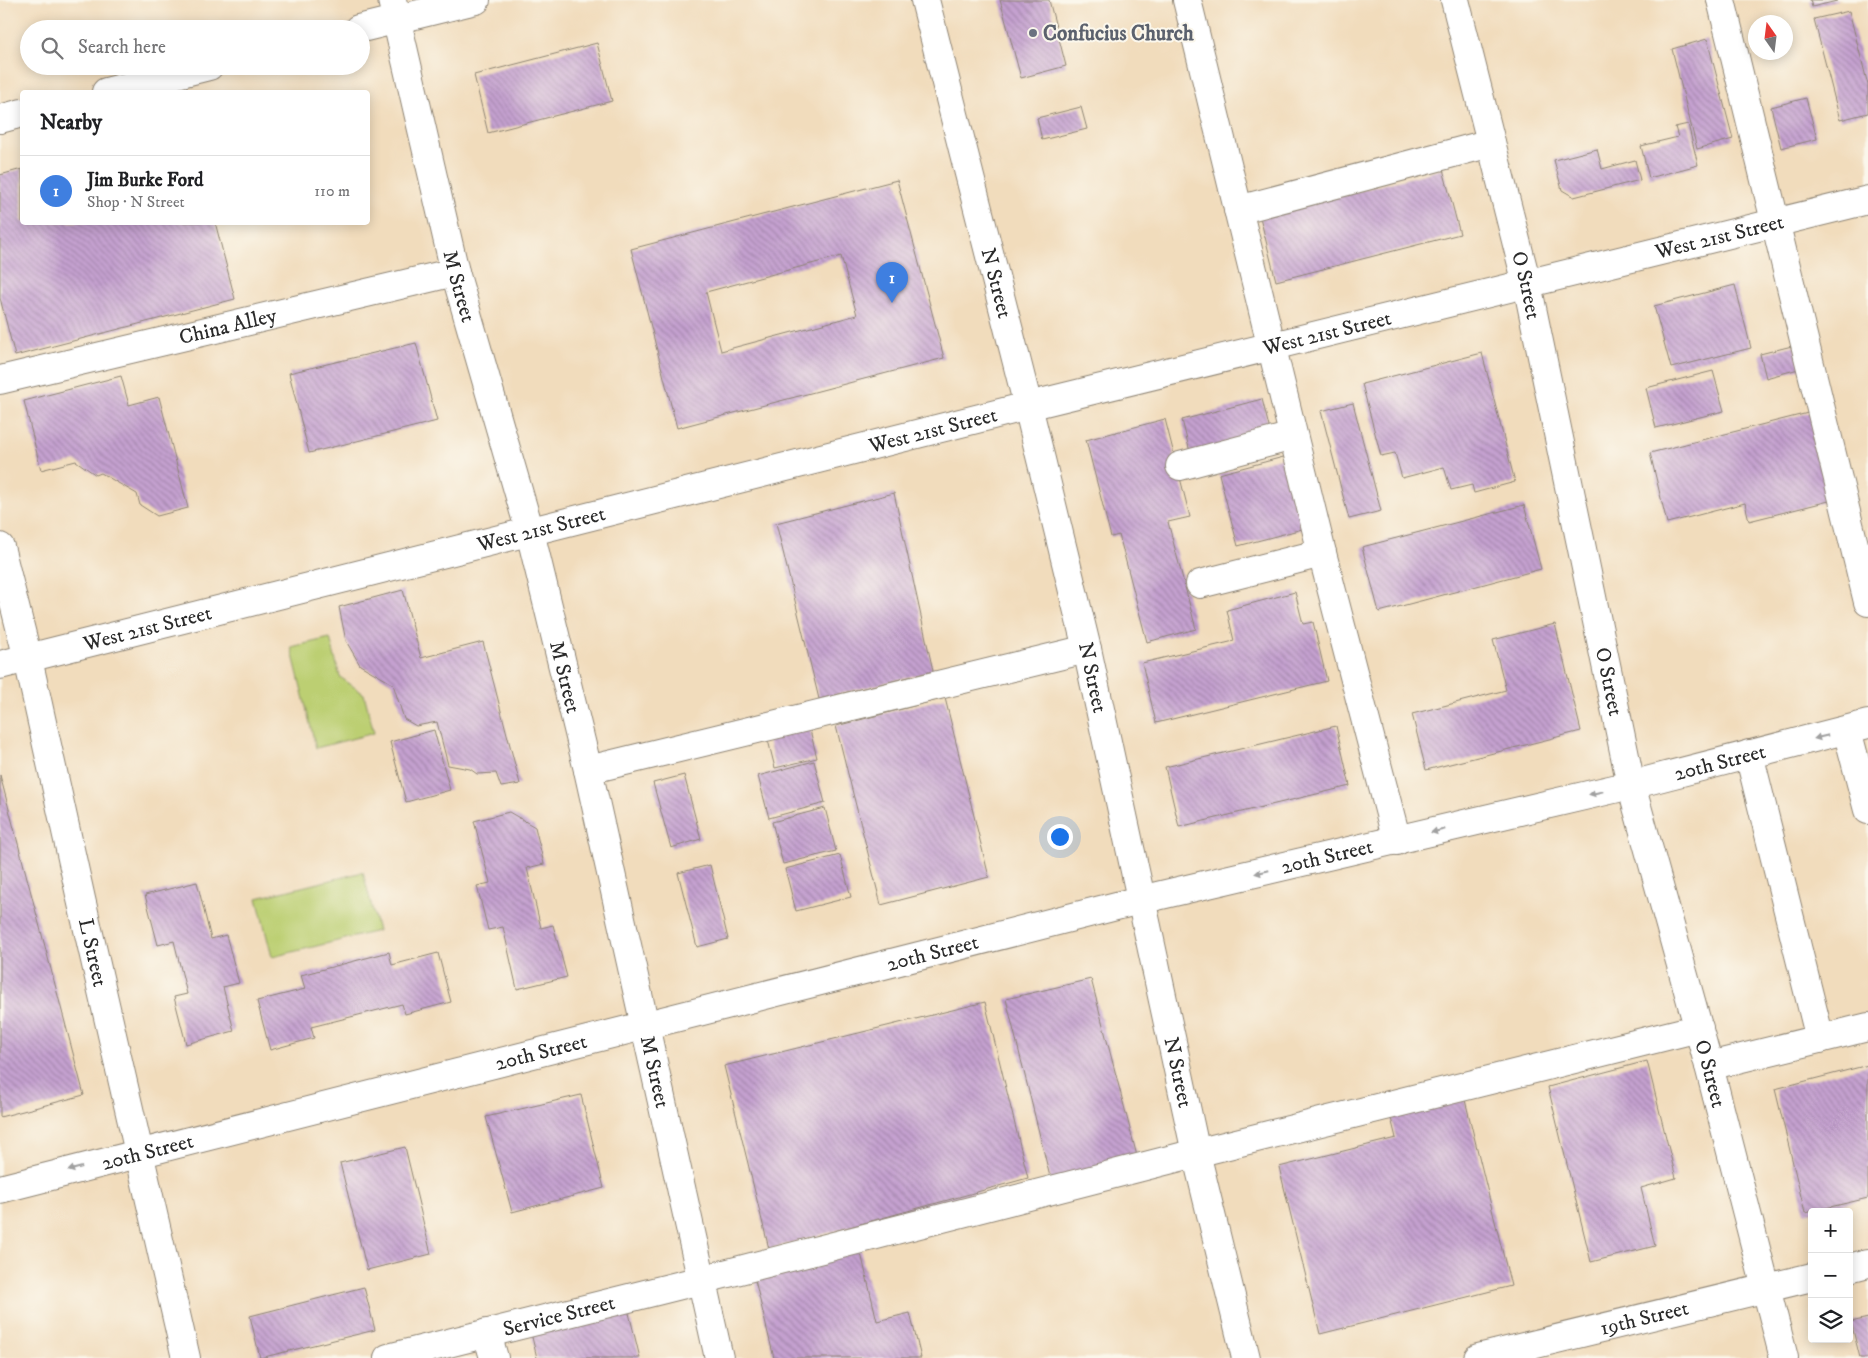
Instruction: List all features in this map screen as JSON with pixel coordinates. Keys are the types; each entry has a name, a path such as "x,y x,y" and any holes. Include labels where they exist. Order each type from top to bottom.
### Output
{"street":[{"path":"370,23 394,10 476,0"},
{"name":"N Street","path":"925,0 1087,648 1196,1153 1246,1358"},
{"path":"1187,0 1322,553 1397,841"},
{"name":"O Street","path":"1455,0 1526,284 1631,785 1699,1028 1784,1358"},
{"path":"1720,0 1868,602"},
{"name":"M Street","path":"394,10 455,272 530,532 588,770 719,1358"},
{"path":"114,90 174,75"},
{"path":"0,119 20,114"},
{"path":"1238,210 1491,143"},
{"name":"West 21st Street","path":"0,665 1028,406 1868,200"},
{"name":"China Alley","path":"0,380 455,272"},
{"path":"1180,466 1293,436"},
{"name":"L Street","path":"0,548 28,659 186,1358"},
{"path":"1200,584 1322,553"},
{"path":"588,770 1087,648"},
{"path":"1858,727 1868,810"},
{"name":"20th Street","path":"0,1189 1140,900 1631,785 1858,727"},
{"path":"1749,754 1820,1039"},
{"path":"1709,1066 1868,1027"},
{"name":"Service Street","path":"388,1358 491,1346 701,1280 1196,1153 1699,1028"},
{"path":"1853,1267 1868,1263"},
{"name":"19th Street","path":"1478,1358 1808,1278"}],"green space":[{"path":"330,638 340,677 364,694 374,733 316,748 291,647"},
{"path":"363,872 378,931 272,957 257,898"}],"building":[{"name":"Confucius Church","path":"1000,0 1049,0 1066,66 1021,78"},
{"path":"1810,0 1837,0 1837,1 1812,7"},
{"path":"1849,11 1868,85 1868,113 1840,120 1814,19"},
{"path":"1707,39 1733,139 1697,149 1672,49"},
{"path":"597,43 612,101 488,133 474,75"},
{"path":"1806,98 1817,139 1781,148 1771,107"},
{"path":"1081,107 1087,129 1042,140 1037,118"},
{"path":"1688,124 1698,165 1649,178 1641,146 1678,137 1675,127"},
{"path":"1597,149 1602,169 1635,160 1640,180 1574,197 1562,190 1554,160"},
{"path":"1443,169 1460,234 1276,281 1260,217"},
{"path":"20,170 20,225 216,225 235,299 15,356 0,298 0,175"},
{"path":"897,180 944,358 677,428 631,249","holes":["841,256 857,315 721,351 706,292"]},
{"path":"1735,285 1751,348 1671,368 1654,306"},
{"path":"416,343 437,421 309,453 289,373"},
{"path":"1796,345 1802,368 1766,378 1760,354"},
{"path":"1482,353 1515,482 1474,493 1472,485 1451,490 1444,467 1402,478 1395,453 1381,456 1362,384"},
{"path":"1713,371 1724,411 1656,428 1646,388"},
{"path":"121,376 129,405 159,397 188,508 157,516 140,505 137,494 101,473 96,475 76,461 41,470 24,401"},
{"path":"1262,399 1271,435 1191,456 1182,420"},
{"path":"1353,403 1381,511 1349,519 1321,411"},
{"path":"1812,412 1833,500 1749,521 1745,503 1667,523 1650,453"},
{"path":"1165,419 1190,517 1168,522 1196,629 1147,642 1119,535 1111,537 1086,440"},
{"path":"1291,455 1310,527 1238,546 1219,474"},
{"path":"894,493 933,671 819,699 776,523"},
{"path":"1524,505 1541,569 1379,612 1362,547"},
{"path":"403,590 421,658 483,642 520,784 501,787 496,773 477,774 470,769 448,765 437,722 416,726 404,719 393,684 360,665 346,641 339,607"},
{"path":"1295,592 1303,624 1313,622 1327,681 1156,723 1142,663 1234,641 1227,610"},
{"path":"1555,624 1581,731 1426,770 1412,714 1506,690 1493,640"},
{"path":"945,698 989,877 881,905 836,726"},
{"path":"808,722 817,758 775,768 766,732"},
{"path":"1336,726 1350,786 1179,827 1165,767"},
{"path":"434,730 450,790 406,802 390,742"},
{"path":"814,761 825,803 769,818 758,776"},
{"path":"0,775 84,1095 0,1117"},
{"path":"684,775 701,839 671,848 653,783"},
{"path":"825,808 836,851 783,864 772,822"},
{"path":"509,812 535,827 544,864 527,868 541,928 553,925 567,977 517,989 503,927 488,930 477,886 490,883 474,821"},
{"path":"840,855 851,897 796,911 785,869"},
{"path":"710,865 728,939 697,947 678,873"},
{"path":"197,882 211,939 226,935 239,983 223,987 234,1031 186,1044 174,997 187,994 174,941 158,945 145,895"},
{"path":"389,952 392,965 438,953 451,1002 405,1014 402,1004 311,1027 314,1038 270,1050 257,1001 305,989 301,975"},
{"path":"1091,979 1137,1156 1052,1185 1006,999"},
{"path":"985,1002 1028,1178 769,1249 724,1066"},
{"path":"1647,1061 1676,1178 1641,1188 1655,1246 1591,1262 1548,1087"},
{"path":"1868,1065 1868,1198 1826,1208 1808,1208 1808,1212 1805,1213 1775,1089"},
{"path":"581,1095 604,1188 512,1212 486,1117"},
{"path":"1465,1100 1511,1286 1320,1334 1279,1167 1396,1138 1391,1118"},
{"path":"405,1147 431,1254 367,1270 340,1163"},
{"path":"860,1249 877,1321 910,1313 921,1358 774,1358 754,1276"},
{"path":"364,1287 375,1330 260,1358 250,1316"},
{"path":"628,1309 640,1358 537,1358 531,1333"},
{"path":"1868,1318 1868,1358 1860,1358 1853,1330 1853,1322"}],"place":[{"name":"Confucius Church","path":"1033,33"},
{"name":"Jim Burke Ford","path":"892,303"}]}
